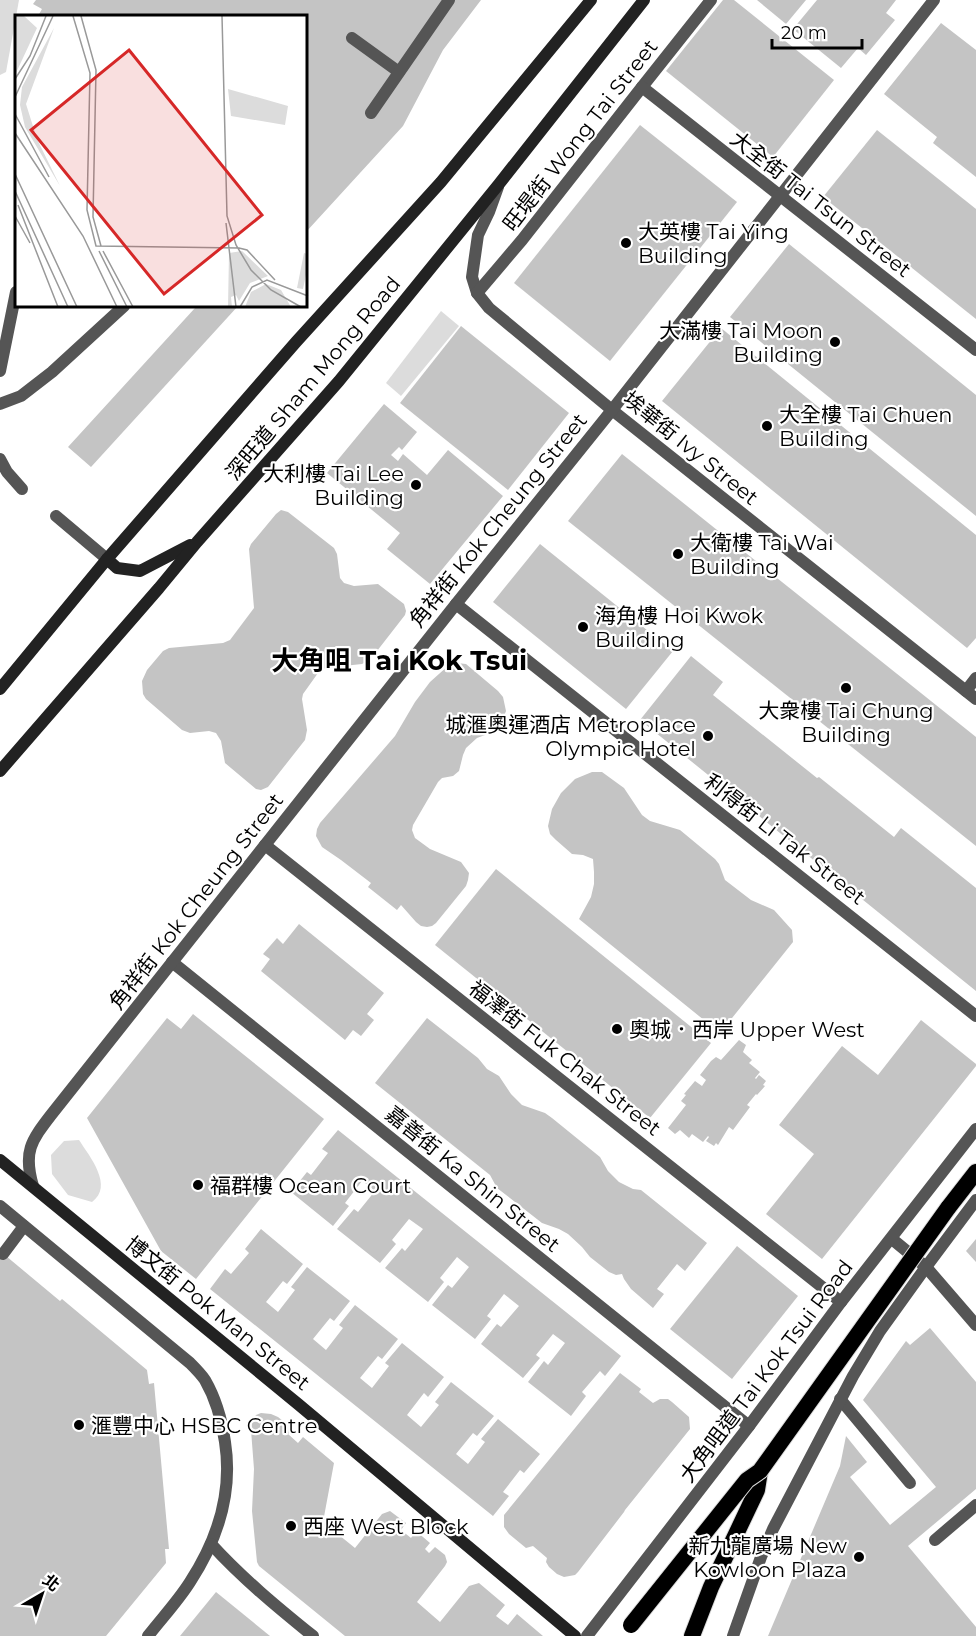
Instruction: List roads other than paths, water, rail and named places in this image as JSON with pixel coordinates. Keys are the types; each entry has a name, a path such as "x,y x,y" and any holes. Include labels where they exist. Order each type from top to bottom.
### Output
{"highway":[{"path":"624,1636 747,1480 760,1471 976,1172"},
{"path":"692,1636 711,1587 757,1490 760,1471"}],"main road":[{"name":"深旺道 Sham Mong Road","path":"0,689 106,559 296,342 441,182 591,0"},
{"name":"深旺道 Sham Mong Road","path":"0,771 339,381 644,0"},
{"path":"106,559 117,568 140,571 197,542"},
{"name":"博文街 Pok Man Street","path":"0,1160 576,1636"}],"street":[{"path":"371,113 448,0"},
{"name":"旺堤街 Wong Tai Street","path":"477,293 522,240 711,0"},
{"name":"角祥街 Kok Cheung Street","path":"33,1186 28,1158 33,1141 51,1115 612,410 934,0"},
{"path":"352,38 399,72"},
{"name":"大全街 Tai Tsun Street","path":"642,87 976,350"},
{"path":"477,293 472,277 478,235 499,184"},
{"name":"埃華街 Ivy Street","path":"477,293 489,308 612,410 976,699"},
{"path":"0,371 15,297"},
{"path":"0,404 21,396 52,372 122,308"},
{"path":"0,459 7,472 22,489"},
{"path":"56,516 106,559"},
{"name":"利得街 Li Tak Street","path":"456,604 976,1016"},
{"path":"966,691 976,678"},
{"name":"福澤街 Fuk Chak Street","path":"265,845 841,1302"},
{"name":"嘉善街 Ka Shin Street","path":"172,962 749,1426"},
{"name":"大角咀道 Tai Kok Tsui Road","path":"587,1636 976,1129"},
{"path":"733,1636 765,1548 840,1399 880,1331 976,1200"},
{"path":"0,1206 174,1348 204,1379 215,1400 228,1461 223,1514 211,1544 192,1580 148,1636"},
{"path":"3,1254 24,1226"},
{"path":"892,1239 926,1266 976,1325"},
{"path":"840,1399 910,1483"},
{"path":"935,1540 976,1505"},
{"path":"211,1544 245,1579 313,1636"}],"place":[{"name":"大英樓 Tai Ying Building","path":"626,243"},
{"name":"大滿樓 Tai Moon Building","path":"835,342"},
{"name":"大全樓 Tai Chuen Building","path":"767,426"},
{"name":"大利樓 Tai Lee Building","path":"416,485"},
{"name":"大衛樓 Tai Wai Building","path":"678,554"},
{"name":"海角樓 Hoi Kwok Building","path":"583,627"},
{"name":"大衆樓 Tai Chung Building","path":"846,688"},
{"name":"城滙奧運酒店 Metroplace Olympic Hotel","path":"708,736"},
{"name":"奧城．西岸 Upper West","path":"617,1029"},
{"name":"福群樓 Ocean Court","path":"198,1185"},
{"name":"滙豐中心 HSBC Centre","path":"79,1425"},
{"name":"西座 West Block","path":"291,1526"},
{"name":"新九龍廣場 New Kowloon Plaza","path":"859,1557"}],"district":[{"name":"大角咀 Tai Kok Tsui","path":"399,660"}]}
